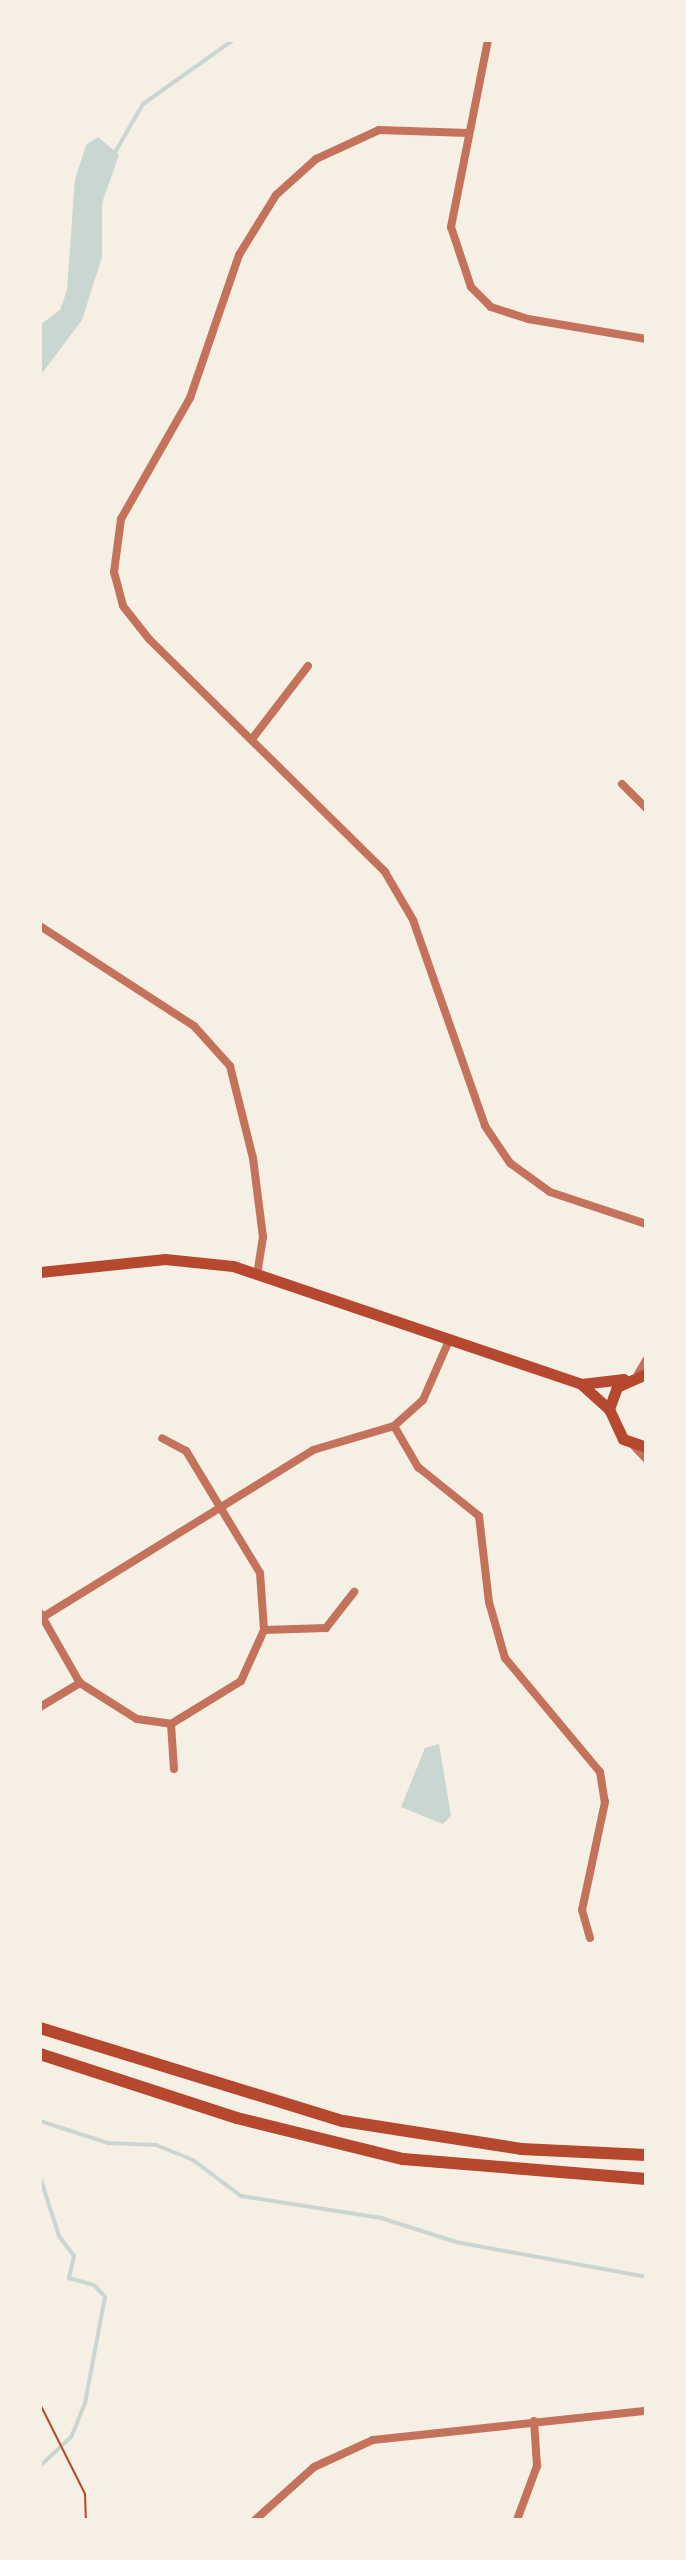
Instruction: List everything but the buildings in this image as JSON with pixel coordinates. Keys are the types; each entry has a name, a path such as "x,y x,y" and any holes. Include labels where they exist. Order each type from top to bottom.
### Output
{"highway":[{"path":"40,2028 343,2121 521,2149 646,2155"},
{"path":"40,2054 237,2118 389,2156 521,2174 646,2179"}],"main road":[{"path":"40,1272 165,1259 257,1273 448,1343 581,1384 609,1409 615,1431 633,1445 646,1447"},
{"path":"581,1384 637,1376"},
{"path":"609,1409 637,1376"}],"street":[{"path":"488,40 451,227 471,287 491,307 528,319 646,339"},
{"path":"468,133 379,130 327,152 276,195 239,255 190,398 121,519 114,556 123,606 252,739 373,856 400,895 485,1126 510,1163 550,1192 646,1224"},
{"path":"252,739 308,666"},
{"path":"622,784 646,808"},
{"path":"40,926 194,1026 230,1066 253,1158 263,1237 257,1273"},
{"path":"162,1438 186,1451 220,1505 260,1573 264,1630 241,1681 171,1724 137,1719 80,1683 42,1615 220,1505 334,1440 394,1426 423,1400 448,1343"},
{"path":"637,1376 646,1360"},
{"path":"394,1426 418,1467 479,1516 489,1602 505,1658 600,1772 605,1802 582,1910 590,1938"},
{"path":"633,1445 646,1459"},
{"path":"264,1630 326,1628 354,1592"},
{"path":"40,1707 80,1683"},
{"path":"171,1724 174,1769"},
{"path":"255,2520 291,2483 354,2447 534,2421 646,2411"},
{"path":"517,2520 537,2466 534,2421"}],"path":[{"path":"40,2404 52,2432 73,2466 86,2520"}],"shaded area":[{"path":"98,137 119,155 102,203 102,257 82,320 40,376 40,325 60,310 67,290 75,179 86,145"},
{"path":"439,1744 451,1816 443,1824 401,1807 425,1748"}],"waterway":[{"path":"114,154 143,104 233,40"},
{"path":"40,2121 108,2143 156,2145 193,2160 241,2196 381,2218 456,2242 646,2277"},
{"path":"40,2177 59,2236 74,2256 69,2278 94,2285 105,2297 85,2403 72,2436 40,2466"}]}
